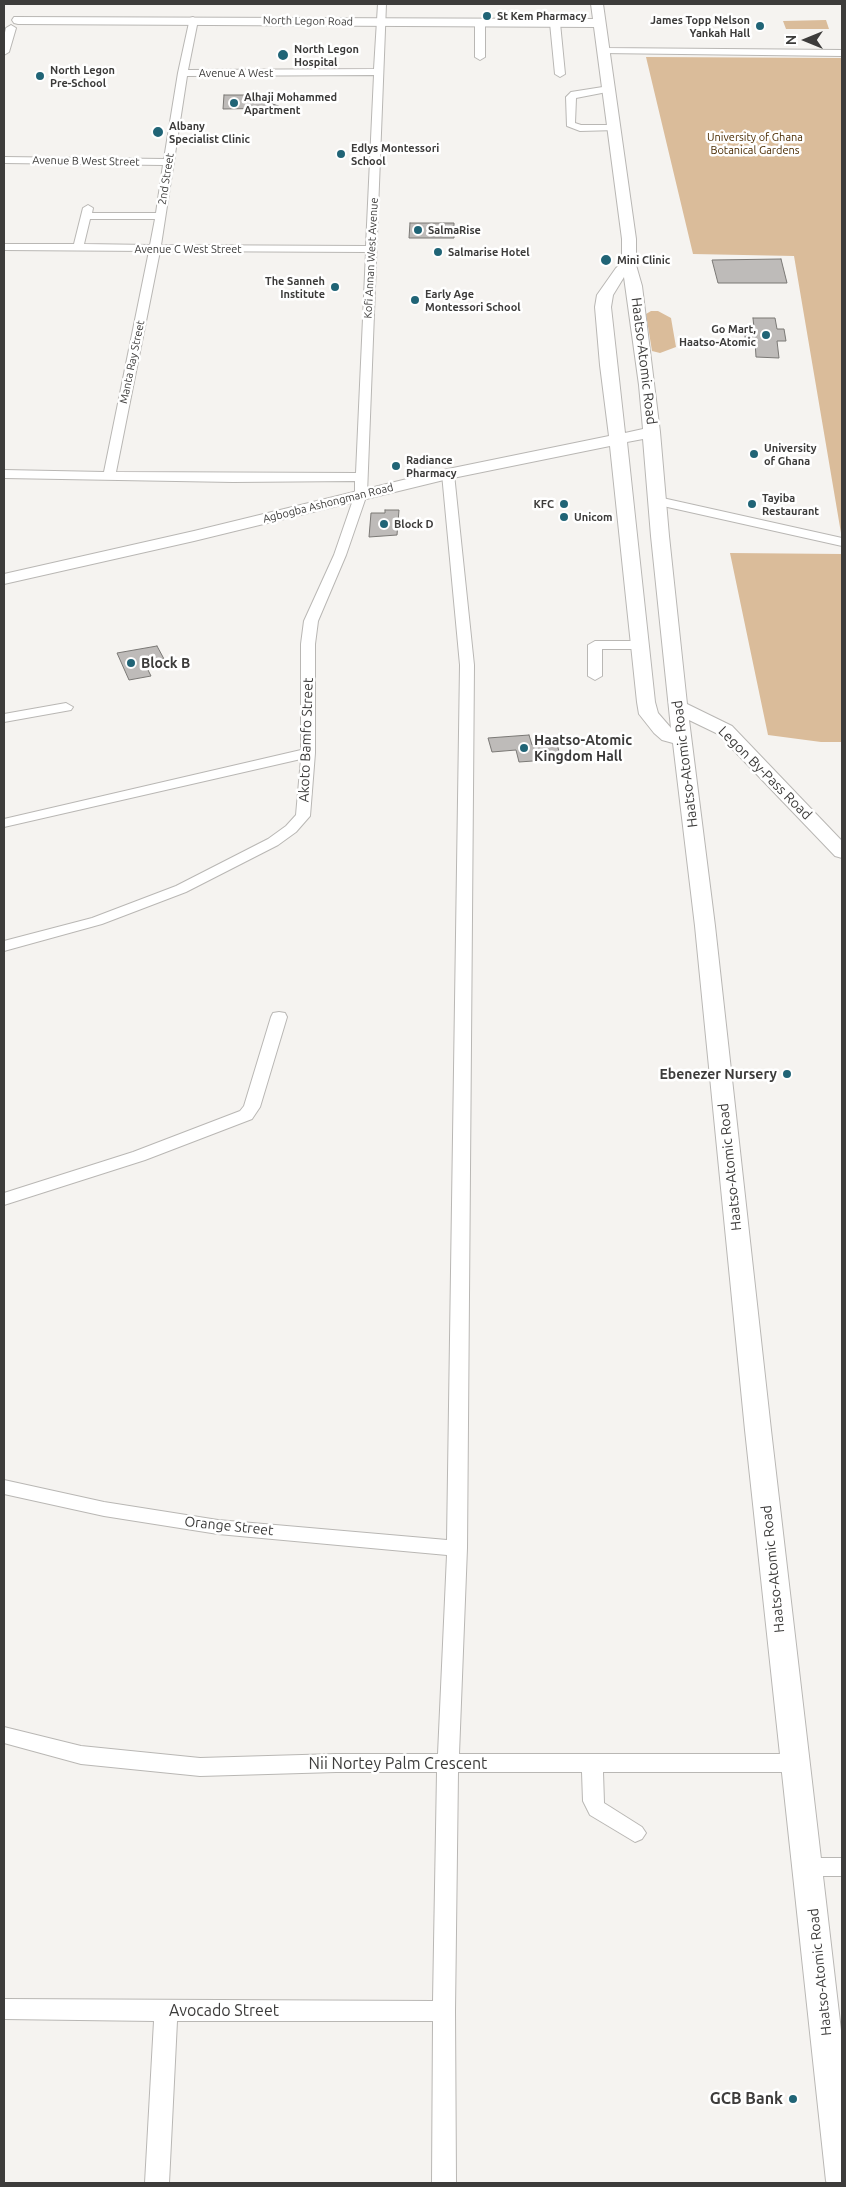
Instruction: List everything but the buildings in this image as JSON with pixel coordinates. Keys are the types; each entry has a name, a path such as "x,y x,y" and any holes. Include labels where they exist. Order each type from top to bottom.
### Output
{"main road":[{"name":"Haatso-Atomic Road","path":"597,4 598,23 604,51 629,239 629,265 634,286 652,432 678,707 704,926 794,1763 808,1867 842,2181"},
{"name":"North Legon Road","path":"15,24 193,20 598,23"},
{"path":"629,265 621,271 611,285 603,307 608,366 621,463 649,714 669,736 682,740"},
{"name":"Agbogba Ashongman Road","path":"4,580 194,536 361,486 448,474 652,432"},
{"path":"559,451 597,456 621,463"},
{"name":"Legon By-Pass Road","path":"678,707 725,730 842,852"}],"street":[{"name":"Kofi Annan West Avenue","path":"361,486 382,4"},
{"path":"4,20 15,24 4,52"},
{"name":"2nd Street","path":"155,249 193,20"},
{"path":"480,23 480,57"},
{"path":"555,23 560,74"},
{"path":"604,51 839,54"},
{"name":"Avenue A West","path":"183,73 380,72"},
{"path":"609,89 574,94 570,124 580,128 614,128"},
{"name":"Avenue B West Street","path":"4,160 169,162"},
{"path":"78,248 87,212 160,216"},
{"name":"Avenue C West Street","path":"4,247 372,249"},
{"name":"Manta Ray Street","path":"109,476 155,249"},
{"path":"4,474 109,476 361,486"},
{"path":"444,2183 444,2011 448,1764 457,1548 467,665 448,474"},
{"name":"Akoto Bamfo Street","path":"4,946 97,921 173,892 273,842 291,829 303,816 308,753 308,644 311,621 340,555 361,486"},
{"path":"658,501 842,542"},
{"path":"595,676 595,645 640,645"},
{"path":"4,718 66,707"},
{"path":"4,823 201,776 308,753"},
{"path":"4,1199 139,1156 246,1115 252,1107 279,1017"},
{"name":"Orange Street","path":"4,1486 104,1509 218,1527 457,1548"},
{"name":"Nii Nortey Palm Crescent","path":"4,1735 81,1755 200,1767 336,1763 794,1763"},
{"path":"592,1764 593,1801 597,1809 635,1833"},
{"path":"808,1867 842,1867"},
{"name":"Avocado Street","path":"4,2009 166,2012 444,2011"},
{"path":"157,2183 166,2012"}],"green space":[{"path":"826,20 829,29 786,29 783,21"},
{"name":"University of Ghana Botanical Gardens","path":"646,57 842,58 842,539 794,256 693,254"},
{"path":"651,311 658,311 671,318 676,347 660,353 652,351 646,314"},
{"path":"730,553 842,554 842,742 821,742 768,735"}],"place":[{"name":"St Kem Pharmacy","path":"487,16"},
{"name":"James Topp Nelson Yankah Hall","path":"760,26"},
{"name":"North Legon Hospital","path":"283,55"},
{"name":"North Legon Pre-School","path":"40,76"},
{"name":"Alhaji Mohammed Apartment","path":"234,103"},
{"name":"Albany Specialist Clinic","path":"158,132"},
{"name":"Edlys Montessori School","path":"341,154"},
{"name":"SalmaRise","path":"418,230"},
{"name":"Salmarise Hotel","path":"438,252"},
{"name":"Mini Clinic","path":"606,260"},
{"name":"The Sanneh Institute","path":"335,287"},
{"name":"Early Age Montessori School","path":"415,300"},
{"name":"Go Mart, Haatso-Atomic","path":"766,335"},
{"name":"University of Ghana","path":"754,454"},
{"name":"Radiance Pharmacy","path":"396,466"},
{"name":"KFC","path":"564,504"},
{"name":"Tayiba Restaurant","path":"752,504"},
{"name":"Unicom","path":"564,517"},
{"name":"Block D","path":"384,524"},
{"name":"Block B","path":"131,663"},
{"name":"Haatso-Atomic Kingdom Hall","path":"524,748"},
{"name":"Ebenezer Nursery","path":"787,1074"},
{"name":"GCB Bank","path":"793,2099"}]}
